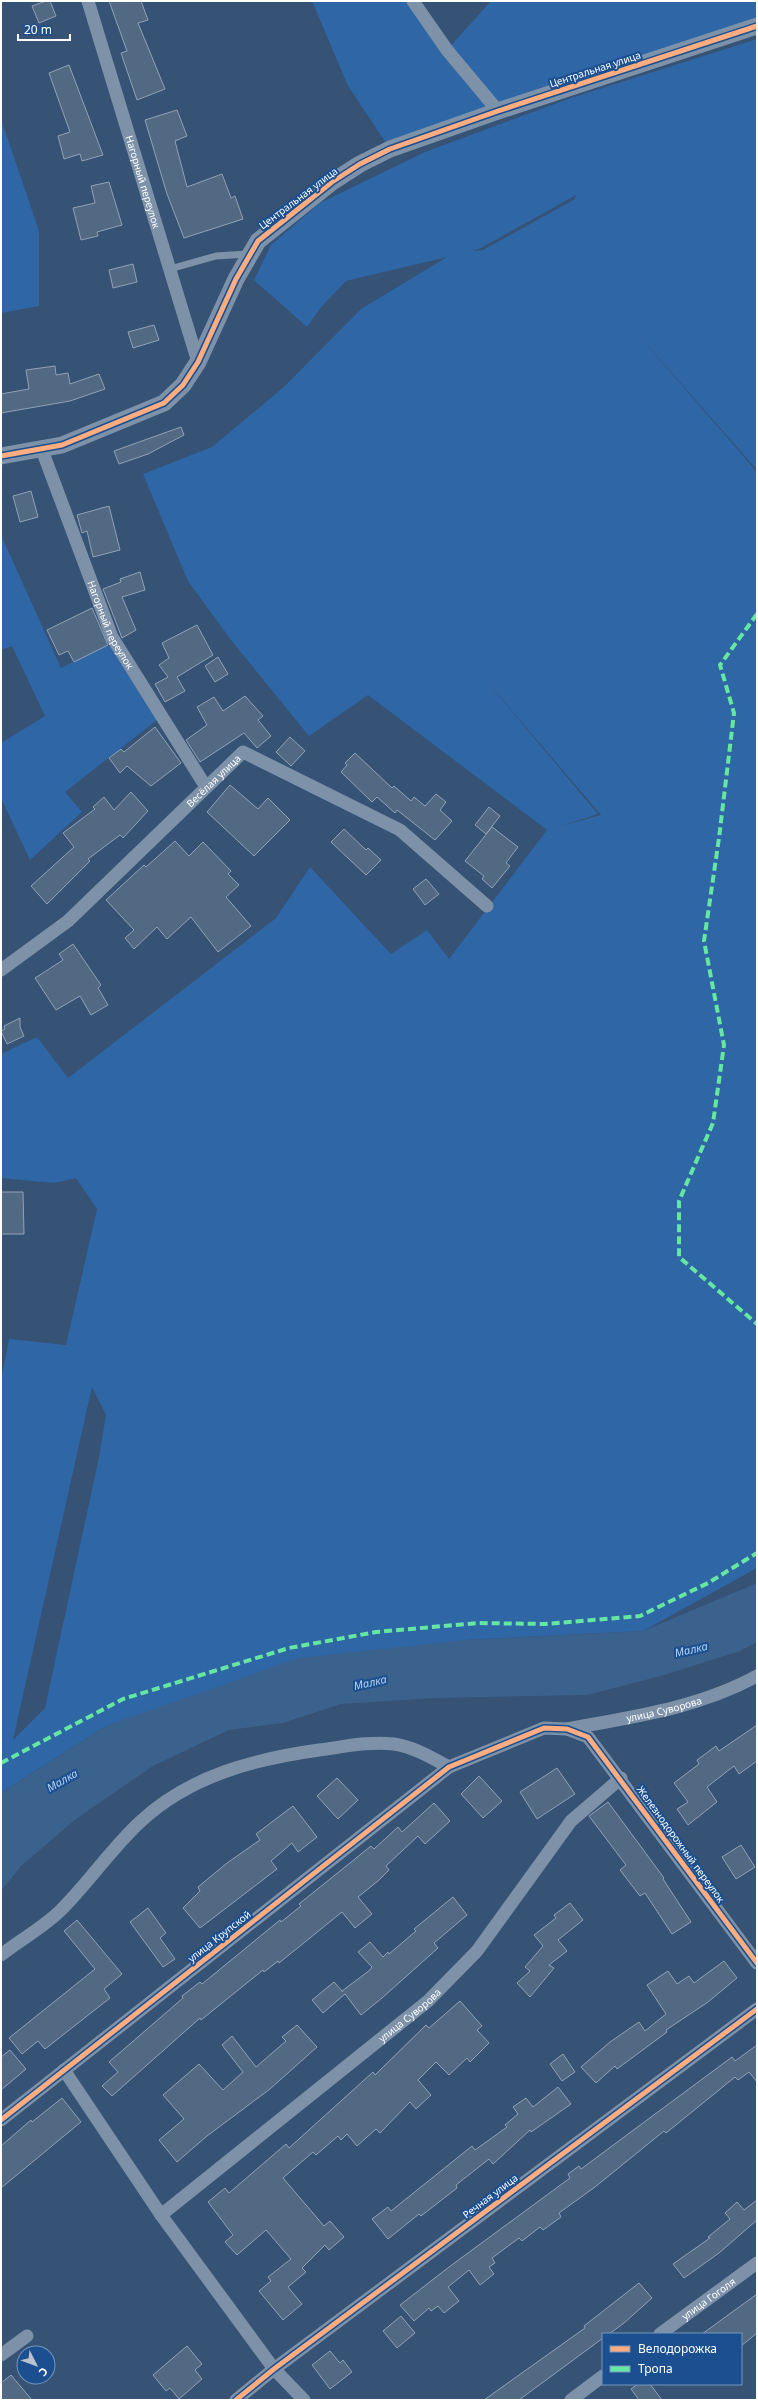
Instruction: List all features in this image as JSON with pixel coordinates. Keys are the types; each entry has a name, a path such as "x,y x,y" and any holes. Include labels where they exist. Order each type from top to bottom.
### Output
{"street":[{"name":"Нагорный переулок","path":"88,1 198,362"},
{"path":"413,1 447,50 498,111"},
{"name":"Центральная улица","path":"1,456 42,450 83,437 164,403 183,385 198,362 248,254 258,241 294,210 332,182 360,164 390,149 498,111 757,26"},
{"name":"Нагорный переулок","path":"42,450 112,637 206,787"},
{"name":"Весёлая улица","path":"1,970 68,921 243,752 400,830 488,906"},
{"name":"улица Суворова","path":"567,1728 668,1710 735,1688 757,1676"},
{"name":"улица Крупской","path":"1,2120 449,1767 544,1728 567,1728"},
{"name":"Железнодорожный переулок","path":"567,1728 588,1737 621,1778 757,1963"},
{"path":"1,1955 61,1911 140,1822 167,1800 196,1783 255,1761 296,1753 367,1744 394,1744 423,1753 449,1767"},
{"name":"улица Суворова","path":"160,2215 428,2001 476,1951 571,1821 621,1778"},
{"name":"Речная улица","path":"236,2400 274,2369 757,2009"},
{"path":"64,2070 160,2215 274,2369 304,2400"},
{"name":"улица Гоголя","path":"661,2333 757,2263"},
{"path":"1,2355 28,2336"},
{"path":"570,2400 602,2377"}],"lane":[{"path":"170,269 216,256 248,254"}],"shaded area":[{"path":"312,1 413,1 447,50 491,1 757,1 757,26 390,149 348,86"},
{"path":"757,39 757,470 634,330 757,472 757,1568 643,1631 466,1640 106,1726 1,1793 1,1380 9,1339 66,1345 97,1209 76,1178 54,1183 1,1178 1,1054 37,1037 68,1078 276,918 310,867 391,954 427,930 449,959 547,830 368,695 309,736 231,640 188,581 143,474 212,447 285,386 361,309 447,257 346,281 322,306 307,327 254,280 271,245 320,203 425,152 568,99","holes":["576,195 575,199 483,250 472,251 481,248","483,677 601,815 561,826 598,814","92,1387 106,1415 99,1457 45,1708 13,1740"]},
{"path":"1,119 39,231 39,306 1,313"},
{"path":"1,535 61,668 105,646 118,647 162,716 65,792 82,812 30,860 1,798 1,743 45,716 12,646 1,650"}],"water":[{"name":"Малка","path":"757,1583 757,1642 740,1651 661,1676 587,1695 435,1698 341,1704 283,1723 229,1730 153,1766 76,1819 21,1866 1,1891 1,1793 106,1726 299,1658 466,1640 643,1631"}],"building":[{"path":"50,1 56,16 39,23 32,6"},
{"path":"109,1 141,1 148,20 138,23 165,89 137,100 121,53 127,51"},
{"path":"69,65 103,155 82,161 80,154 64,159 58,136 70,132 49,73"},
{"path":"177,110 187,136 175,141 187,187 222,174 231,198 235,196 243,219 184,238 167,194 145,120"},
{"path":"109,182 122,225 97,232 98,236 81,240 73,208 95,203 91,186"},
{"path":"133,264 137,282 113,288 109,270"},
{"path":"154,325 159,340 133,348 128,332"},
{"path":"55,366 56,375 68,373 70,384 99,374 105,389 70,401 1,413 1,394 29,389 26,370"},
{"path":"181,427 184,435 148,454 119,464 114,451"},
{"path":"31,491 38,517 20,522 13,496"},
{"path":"109,506 120,550 93,557 87,531 82,533 77,515"},
{"path":"140,572 145,590 122,597 136,630 122,638 103,589 121,582 120,579"},
{"path":"92,608 108,645 74,662 68,651 59,655 47,630"},
{"path":"197,625 213,655 177,677 185,691 165,702 155,684 168,677 159,665 169,658 162,643"},
{"path":"218,657 228,674 215,682 205,666"},
{"path":"245,696 263,716 258,720 271,736 257,748 244,733 200,762 186,740 207,725 197,707 214,697 223,711"},
{"path":"155,727 181,763 151,786 127,766 120,773 109,758 121,749 124,752"},
{"path":"290,737 305,751 291,766 276,752"},
{"path":"355,753 392,788 394,786 411,801 414,797 425,806 436,794 446,802 440,810 452,821 435,840 397,810 395,813 377,797 372,802 341,772 347,765 345,763"},
{"path":"230,785 258,809 268,798 290,820 254,856 207,812"},
{"path":"131,792 148,811 123,838 120,835 88,859 90,861 47,904 31,886 74,847 63,833 95,809 93,807 104,797 114,810"},
{"path":"489,807 500,816 486,834 475,825"},
{"path":"492,827 518,847 506,863 510,866 492,888 482,879 484,876 465,861"},
{"path":"344,829 366,850 368,848 381,860 366,875 331,842"},
{"path":"175,841 189,856 203,842 231,871 228,874 239,885 226,897 251,926 218,952 191,917 167,939 157,927 134,949 125,938 134,930 106,900 144,865 146,867"},
{"path":"426,879 439,894 425,905 413,889"},
{"path":"73,944 101,985 98,988 108,1005 91,1015 80,996 56,1010 35,978 63,960 59,954"},
{"path":"20,1018 20,1027 24,1036 7,1044 1,1031 5,1029 4,1026"},
{"path":"1,1192 23,1192 24,1234 1,1234"},
{"path":"757,1725 757,1761 739,1774 734,1766 707,1787 717,1802 688,1825 677,1809 688,1802 674,1783 699,1764 697,1760 716,1746 719,1751"},
{"path":"557,1768 575,1794 537,1819 520,1792"},
{"path":"479,1776 502,1801 483,1818 461,1794"},
{"path":"337,1778 358,1800 338,1819 317,1796"},
{"path":"608,1802 664,1878 663,1879 691,1922 672,1934 645,1893 640,1896 620,1870 626,1865 589,1816"},
{"path":"434,1803 450,1821 425,1844 418,1836 386,1866 389,1870 358,1897 372,1914 355,1928 342,1912 279,1963 278,1961 264,1972 263,1970 201,2020 200,2018 112,2096 102,2086 118,2072 109,2062 183,1998 182,1996 200,1982 202,1984 280,1920 281,1922 301,1906 299,1904 371,1846 374,1849 398,1827 402,1832"},
{"path":"293,1806 317,1837 298,1852 292,1843 271,1861 277,1869 200,1928 183,1908 200,1891 198,1887 227,1863 260,1840 256,1834"},
{"path":"741,1845 755,1867 736,1879 722,1857"},
{"path":"453,1897 467,1915 434,1943 438,1948 361,2015 345,1994 323,2013 312,2000 334,1982 342,1991 372,1967 358,1952 370,1942 383,1957 388,1952 389,1954 416,1931 414,1929"},
{"path":"570,1903 583,1920 558,1940 567,1951 549,1965 554,1968 530,1997 517,1983 530,1971 525,1967 543,1946 534,1935 556,1918 554,1915"},
{"path":"148,1908 166,1933 160,1938 175,1959 163,1967 130,1922"},
{"path":"77,1920 122,1974 104,1989 110,1998 45,2049 38,2041 22,2054 9,2038 95,1969 64,1931"},
{"path":"724,1961 737,1978 708,2002 666,2030 667,2032 617,2069 615,2066 596,2083 581,2067 610,2042 639,2022 645,2031 666,2014 647,1985 668,1971 677,1984 689,1976 694,1983"},
{"path":"460,2001 482,2026 477,2030 489,2043 470,2062 467,2058 449,2075 436,2062 418,2080 431,2095 416,2109 410,2102 380,2133 376,2129 357,2146 347,2134 341,2140 338,2136 316,2155 313,2152 283,2178 324,2226 330,2221 344,2237 329,2250 325,2245 302,2268 306,2272 288,2287 302,2304 283,2320 259,2291 271,2281 268,2277 291,2259 266,2230 237,2255 225,2242 233,2235 208,2202 225,2188 229,2193 286,2144 289,2148 373,2072 375,2075 426,2025 429,2028"},
{"path":"297,2025 317,2047 270,2089 207,2136 177,2162 159,2140 184,2119 163,2095 199,2064 223,2090 243,2072 222,2045 232,2036 256,2067 286,2041 282,2037"},
{"path":"757,2045 757,2082 749,2072 738,2080 735,2077 666,2133 664,2131 595,2187 559,2213 561,2217 543,2230 540,2227 522,2241 519,2238 492,2258 495,2263 489,2267 494,2274 480,2285 469,2270 448,2287 459,2301 444,2313 438,2306 431,2311 429,2308 414,2321 400,2305 570,2178 568,2174 579,2166 581,2169 732,2057 735,2061"},
{"path":"10,2050 26,2069 1,2090 1,2057"},
{"path":"563,2054 575,2072 562,2081 550,2064"},
{"path":"558,2087 571,2104 531,2132 530,2130 493,2164 489,2159 456,2185 457,2188 421,2216 419,2214 388,2239 372,2219 388,2207 391,2211 472,2146 475,2150 507,2127 505,2125 518,2114 513,2107 526,2098 533,2107"},
{"path":"62,2098 81,2122 1,2188 1,2146 31,2120 32,2122"},
{"path":"757,2200 757,2220 719,2253 684,2278 673,2264 710,2238 708,2237 730,2219 725,2213 737,2202 744,2210"},
{"path":"639,2283 652,2298 624,2323 610,2333 602,2333 602,2339 519,2400 484,2400 585,2328 584,2326"},
{"path":"757,2294 757,2333 742,2345 742,2333 703,2333"},
{"path":"401,2316 415,2333 397,2348 383,2331"},
{"path":"187,2346 202,2364 195,2370 202,2379 179,2399 170,2388 166,2391 153,2375"},
{"path":"330,2351 340,2363 343,2360 352,2372 330,2389 312,2365"},
{"path":"11,2375 16,2381 16,2385 19,2385 32,2400 1,2400 1,2383"},
{"path":"637,2385 651,2385 662,2400 639,2400 631,2389"}],"marked path":[{"path":"757,614 720,665 734,713 719,838 704,941 724,1045 713,1123 679,1201 679,1257 757,1324"},
{"path":"1,1763 123,1699 289,1648 376,1632 478,1623 545,1624 640,1616 708,1583 757,1553"}],"cycle path":[{"path":"1,456 62,445 164,403 183,385 198,362 236,279 258,241 332,182 360,164 390,149 498,111 757,26"},
{"path":"1,2120 449,1767 544,1728 567,1729 588,1737 757,1963"},
{"path":"236,2400 274,2369 757,2009"}]}
